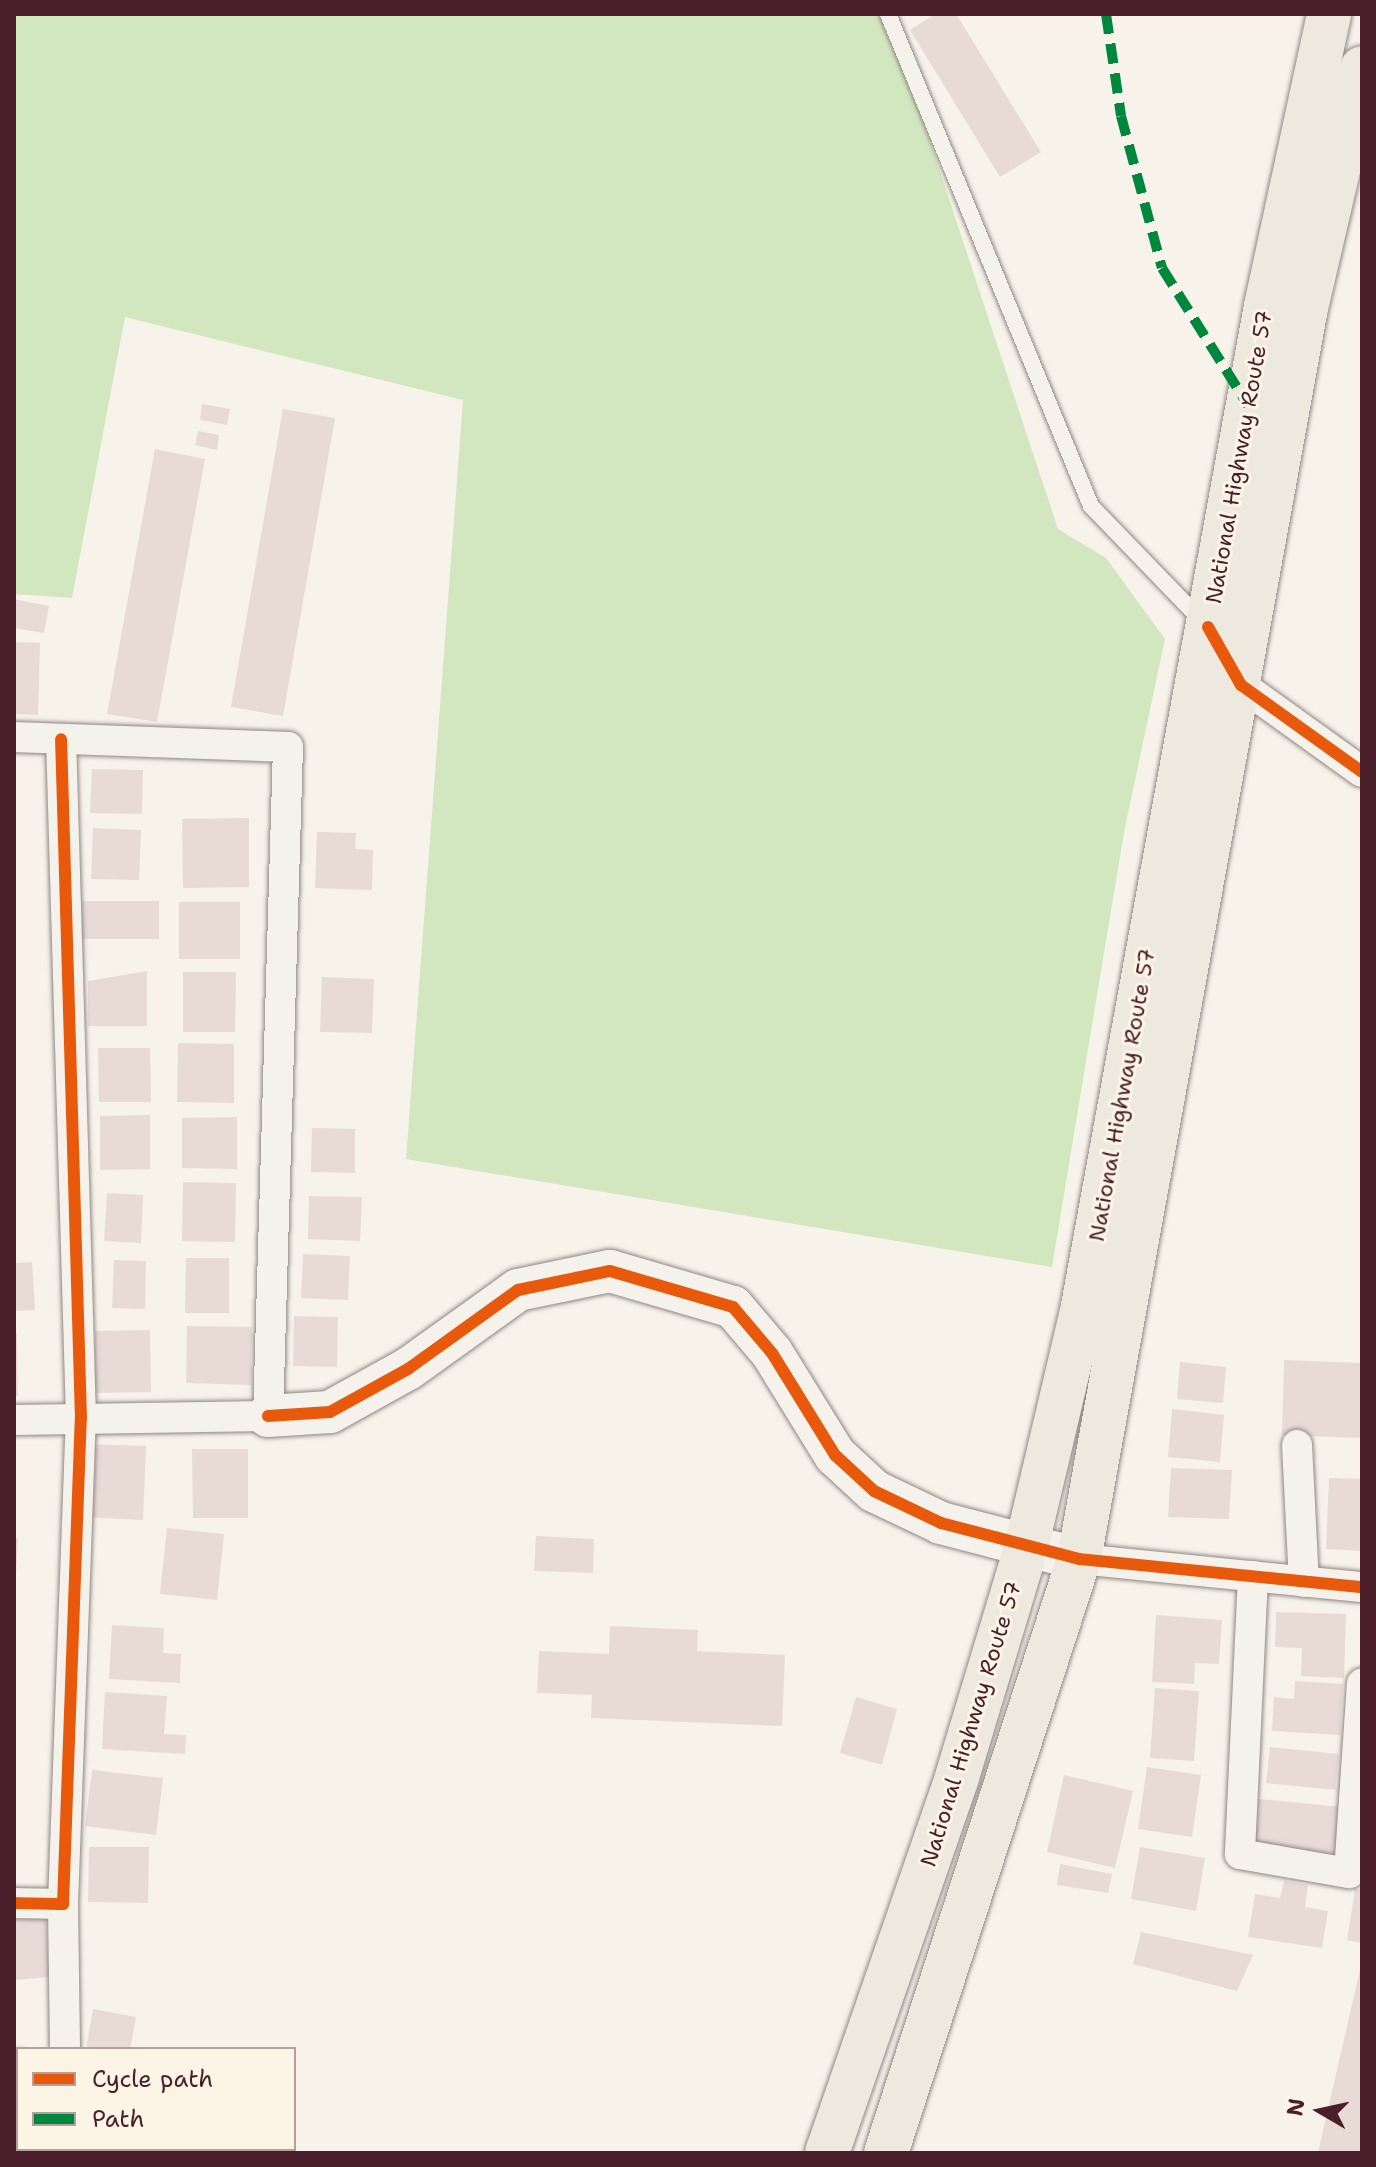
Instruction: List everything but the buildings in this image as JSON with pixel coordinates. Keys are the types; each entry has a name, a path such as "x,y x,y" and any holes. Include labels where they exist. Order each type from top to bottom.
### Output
{"highway":[{"name":"National Highway Route 57","path":"827,2153 957,1777 1026,1548 1083,1306 1208,627 1329,14"},
{"name":"National Highway Route 57","path":"886,2153 1079,1559 1241,685 1306,308 1362,68"}],"street":[{"path":"1208,627 1241,685 1362,772"},
{"path":"14,737 288,747 268,1416"},
{"path":"61,739 81,1419 63,1904 65,2047"},
{"path":"14,1420 268,1416 330,1412 408,1369 460,1325 518,1290 610,1271 733,1307 772,1353 835,1455 874,1491 941,1523 1026,1548 1079,1559 1362,1587"},
{"path":"1297,1445 1304,1582"},
{"path":"1253,1576 1240,1854 1349,1873 1362,1683"},
{"path":"14,1903 63,1904"}],"lane":[{"path":"888,14 1091,506 1208,627"}],"green space":[{"path":"14,14 888,14 1058,529 1106,558 1165,639 1124,832 1052,1267 406,1159 463,400 125,317 72,598 14,594"}],"marked path":[{"path":"1106,14 1121,116 1162,268 1248,405"}],"cycle path":[{"path":"1208,627 1241,685 1362,772"},
{"path":"14,1903 63,1904 81,1419 61,739"},
{"path":"268,1416 330,1412 408,1369 518,1290 610,1271 733,1307 772,1353 835,1455 874,1491 941,1523 1079,1559 1362,1587"}]}
